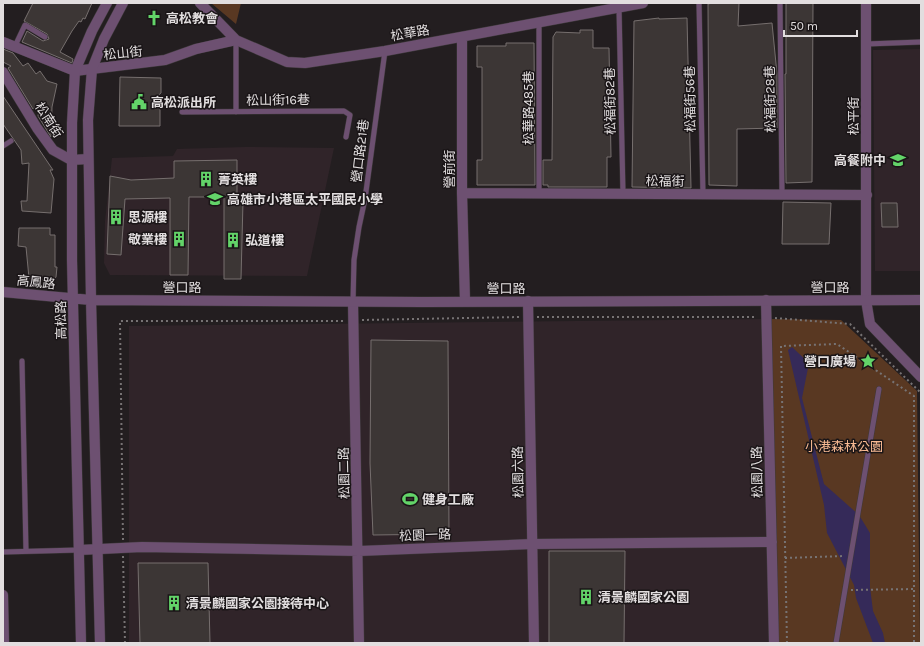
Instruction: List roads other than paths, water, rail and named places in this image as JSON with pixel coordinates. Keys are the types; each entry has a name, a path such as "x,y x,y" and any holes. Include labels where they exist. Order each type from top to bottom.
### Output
{"street":[{"name":"高松路","path":"81,643 71,160 75,71 92,31 107,3"},
{"path":"100,643 88,120 92,69 104,39 123,3"},
{"name":"松華路","path":"200,3 236,40 269,56 287,62 299,63 385,51 643,3"},
{"name":"松平街","path":"866,3 866,300 870,324 921,378"},
{"name":"營前街","path":"462,37 464,301"},
{"name":"松山街","path":"3,42 75,71 165,60 196,49 236,40"},
{"name":"松南街","path":"3,72 37,128 53,150 71,160"},
{"path":"71,160 88,159"},
{"name":"松福街","path":"462,193 703,195 866,194"},
{"name":"高鳳路","path":"3,292 91,300"},
{"name":"營口路","path":"91,300 353,302 921,300"},
{"name":"松園八路","path":"766,300 774,643"},
{"name":"松園六路","path":"528,301 534,643"},
{"name":"松園二路","path":"353,302 359,551 359,643"},
{"name":"松園一路","path":"79,550 123,548 359,551 532,544 772,542"},
{"path":"3,595 4,643"}],"lane":[{"name":"松福街56巷","path":"699,3 703,195"},
{"name":"松福街28巷","path":"780,3 782,194"},
{"name":"松福街82巷","path":"619,8 622,194"},
{"name":"松華路485巷","path":"539,22 539,193"},
{"path":"15,46 25,26 45,37"},
{"path":"236,40 236,112"},
{"path":"866,44 921,42"},
{"name":"營口路21巷","path":"353,302 354,260 365,199 385,51"},
{"name":"松山街16巷","path":"182,112 344,111 350,115 346,137"},
{"path":"3,146 11,140"},
{"path":"22,361 26,551"},
{"path":"836,643 879,389"},
{"path":"3,552 79,550"}],"place":[{"name":"高松教會","path":"154,18"},
{"name":"高松派出所","path":"139,102"},
{"name":"高餐附中","path":"898,160"},
{"name":"菁英樓","path":"206,179"},
{"name":"高雄市小港區太平國民小學","path":"215,199"},
{"name":"思源樓","path":"116,217"},
{"name":"敬業樓","path":"179,239"},
{"name":"弘道樓","path":"233,240"},
{"name":"營口廣場","path":"868,361"},
{"name":"健身工廠","path":"410,499"},
{"name":"清景麟國家公園","path":"586,597"},
{"name":"清景麟國家公園接待中心","path":"174,603"}],"park label":[{"name":"小港森林公園","path":"844,446"}]}
